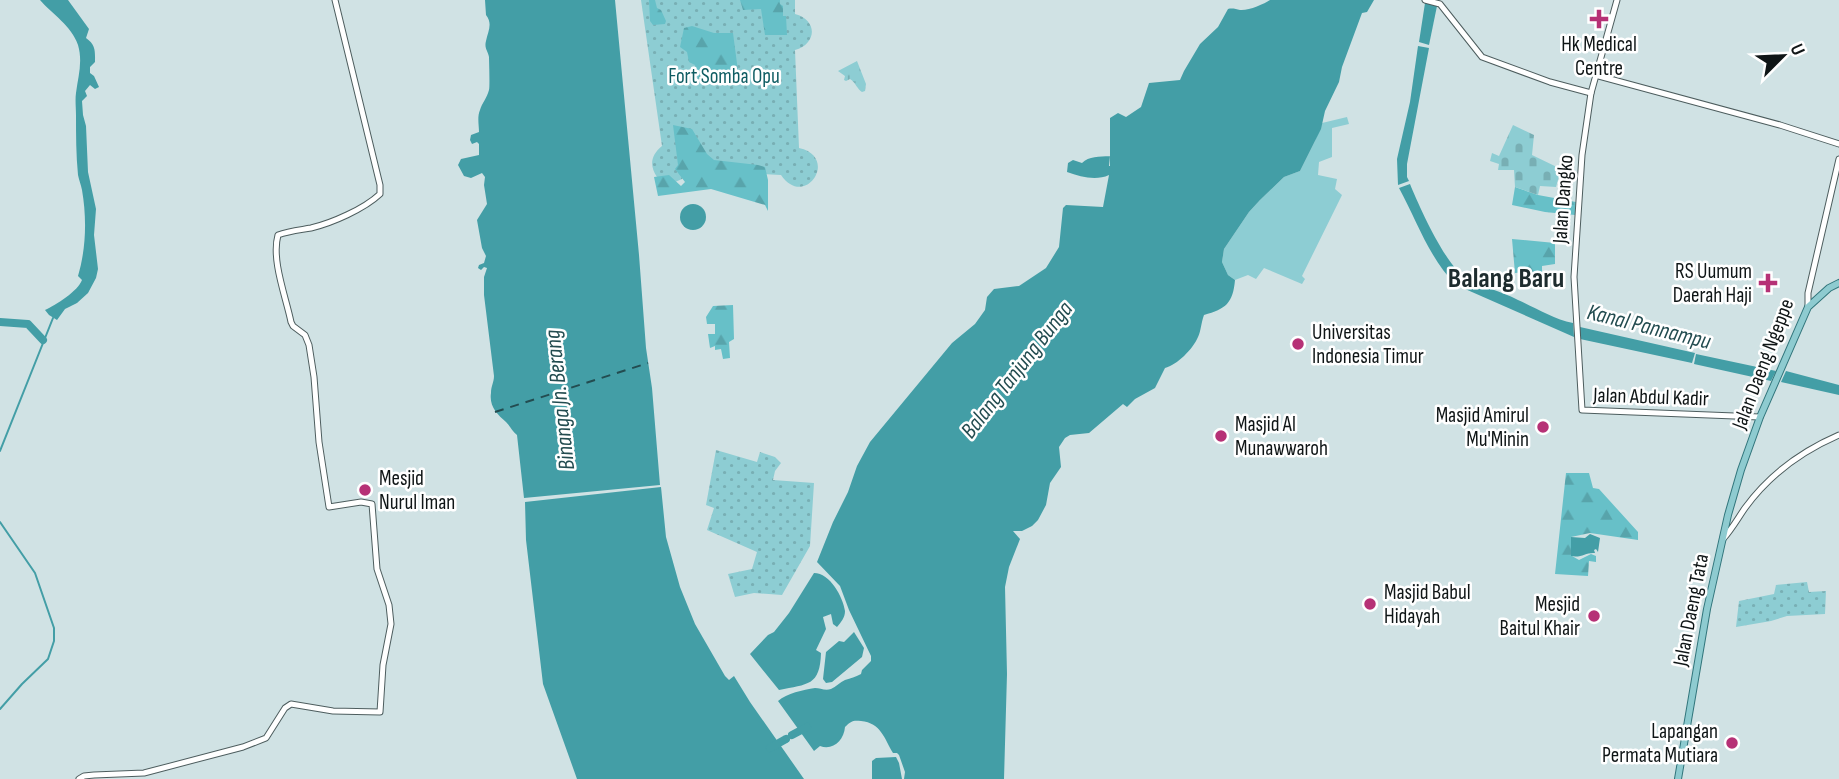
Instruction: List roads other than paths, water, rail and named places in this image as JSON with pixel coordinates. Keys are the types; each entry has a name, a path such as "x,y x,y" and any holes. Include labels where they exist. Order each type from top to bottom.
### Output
{"main road":[{"path":"1808,307 1829,288 1839,283"},
{"name":"Jalan Daeng Ngeppe","path":"1723,539 1735,489 1760,417 1808,307"},
{"name":"Jalan Daeng Tata","path":"1678,779 1707,610 1723,539"}],"street":[{"path":"79,779 84,776 144,772 264,740 285,708 291,705 333,711 380,712 383,665 391,624 387,598 377,569 372,504 361,502 329,507 309,345 305,335 291,322 277,257 278,235 332,221 380,194 366,124 335,0"},
{"path":"1425,0 1439,3 1482,57 1550,82 1591,93"},
{"name":"Jalan Dangko","path":"1581,410 1574,277 1582,155 1595,75 1617,0"},
{"path":"1595,75 1780,125 1839,144"},
{"name":"Jalan Daeng Ngeppe","path":"1808,307 1811,281 1839,159"},
{"name":"Jalan Abdul Kadir","path":"1581,410 1760,417"},
{"path":"1723,539 1759,491 1780,471 1810,449 1839,435"}],"water":[{"path":"40,0 68,0 89,29 86,38 93,46 95,55 90,73 99,87 95,89 90,85 85,91 87,96 82,101 88,172 96,209 94,235 98,269 88,293 65,309 57,320 45,310 71,293 82,280 78,276 83,255 85,223 84,201 77,168 76,101 80,57 78,45 71,32"},
{"name":"Binanga Jn. Berang","path":"485,0 615,0 660,485 524,498 517,435 491,402 494,376 484,295 487,268 478,268 484,263 486,256 477,220 487,204 485,177 482,173 471,178 464,176 458,165 461,159 479,155 479,144 472,144 470,140 471,135 479,132 479,113 489,88 489,57 485,46 490,25"},
{"path":"1270,0 1374,0 1367,12 1362,13 1339,82 1325,111 1321,129 1300,171 1284,177 1260,200 1224,249 1222,262 1228,275 1235,280 1230,300 1218,310 1204,315 1199,335 1192,346 1184,356 1165,368 1155,388 1135,399 1127,407 1123,404 1089,433 1065,438 1059,447 1061,467 1050,483 1046,505 1038,520 1022,531 1013,531 1020,539 1009,567 1005,587 1007,674 1004,779 904,779 905,772 899,755 893,753 878,728 868,722 852,721 833,746 820,746 814,751 778,701 800,691 831,689 861,674 871,661 840,586 817,562 857,466 870,442 952,343 975,324 985,310 987,297 994,289 1019,286 1046,268 1059,247 1063,208 1066,205 1103,207 1109,175 1094,178 1067,172 1068,163 1073,160 1082,163 1091,158 1110,156 1110,118 1118,113 1126,117 1141,107 1149,83 1180,80 1200,44 1218,27 1228,9 1247,9"},
{"path":"1425,3 1437,6 1429,45 1419,42"},
{"path":"1418,46 1429,48 1407,164 1409,181 1398,185 1397,159 1410,102"},
{"path":"1410,184 1433,234 1457,270 1477,283 1573,323 1574,337 1456,285 1438,263 1399,188"},
{"path":"693,204 702,208 706,217 702,226 693,230 684,226 680,217 684,208"},
{"path":"1580,327 1695,353 1692,363 1580,339"},
{"path":"1696,354 1776,371 1771,381 1694,364"},
{"path":"1786,371 1839,385 1839,395 1781,382"},
{"path":"661,487 666,537 680,587 695,624 725,676 729,680 734,676 804,779 577,779 543,684 526,540 525,502"},
{"path":"1590,534 1600,538 1598,552 1596,549 1595,553 1571,556 1571,537 1585,538"},
{"path":"814,573 825,577 835,587 844,605 844,616 837,627 833,624 831,614 823,617 826,629 816,650 821,653 815,678 805,684 779,690 750,654 774,632"},
{"path":"854,632 864,648 862,657 832,682 826,683 823,679 826,652 839,641 844,642"},
{"path":"896,757 902,779 872,779 872,761 876,758"}],"waterway":[{"path":"0,451 53,318"},
{"path":"0,322 28,324 43,340"},
{"path":"0,522 35,573 54,628 54,641 48,659 0,709"},
{"name":"Balang Tanjung Bunga","path":"792,735 807,727"},
{"path":"770,748 786,739"}],"place":[{"name":"Hk Medical Centre","path":"1599,19"},
{"name":"RS Uumum Daerah Haji","path":"1768,283"},
{"name":"Universitas Indonesia Timur","path":"1298,344"},
{"name":"Masjid Amirul Mu'Minin","path":"1543,427"},
{"name":"Masjid Al Munawwaroh","path":"1221,436"},
{"name":"Mesjid Nurul Iman","path":"365,490"},
{"name":"Masjid Babul Hidayah","path":"1370,604"},
{"name":"Mesjid Baitul Khair","path":"1594,616"},
{"name":"Lapangan Permata Mutiara","path":"1732,743"}],"district":[{"name":"Balang Baru","path":"1506,278"}],"park label":[{"name":"Fort Somba Opu","path":"724,76"}],"water label":[{"name":"Kanal Pannampu","path":"1649,327"}]}
